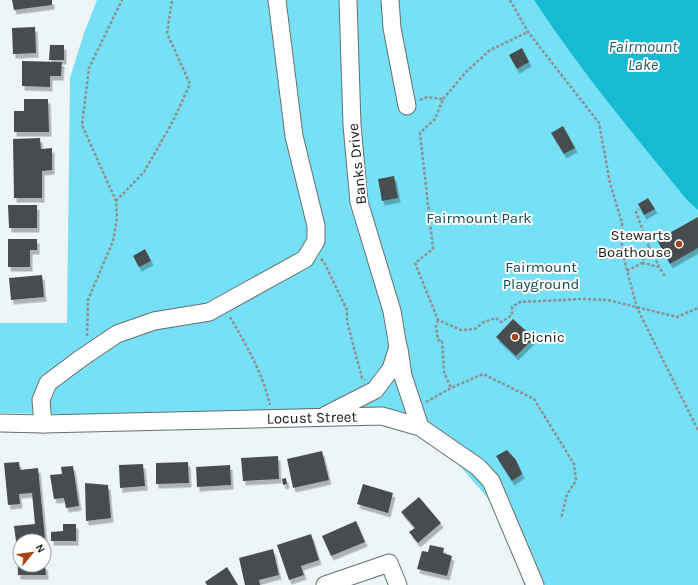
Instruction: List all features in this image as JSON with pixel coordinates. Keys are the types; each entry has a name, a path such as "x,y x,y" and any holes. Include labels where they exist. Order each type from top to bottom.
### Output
{"street":[{"path":"43,424 42,400 48,384 117,334 154,322 209,312 305,259 316,241 316,226 294,136 277,0"},
{"name":"Banks Drive","path":"348,0 352,125 359,202 392,311 403,376 420,427"},
{"path":"390,0 392,28 407,106"},
{"name":"Banks Drive","path":"321,418 376,390 391,369 398,347"},
{"name":"Locust Street","path":"0,423 43,424 382,416 420,427 478,467 491,481 535,585"},
{"path":"325,585 389,562 398,585"}],"path":[{"path":"86,355 88,300 113,241 117,218 116,201 82,125 89,68 122,0"},
{"path":"116,201 144,172 173,122 190,84 167,33 172,0"},
{"path":"510,0 528,32 599,123 610,183 622,223 622,252 637,308 698,430"},
{"path":"451,388 444,372 442,340 438,340 436,327 438,320 415,263 433,249 420,133 434,119 443,98 466,72 490,50 528,32"},
{"path":"407,106 427,97 443,98"},
{"path":"639,210 636,212 649,247 665,276"},
{"path":"627,271 642,263 649,247"},
{"path":"310,251 324,262 347,310 347,321 362,378 377,387"},
{"path":"642,263 659,267"},
{"path":"438,320 461,330 475,329 484,322 496,318 501,322 512,315 512,307 520,302 583,299 608,300 677,317 698,308"},
{"path":"222,304 257,365 267,389 274,419"},
{"path":"422,405 451,388 483,374 534,399 574,464 576,481 567,494 561,519"}],"green space":[{"name":"Fairmount Park","path":"97,0 698,0 698,585 524,585 521,561 507,526 486,496 434,436 400,421 0,413 0,323 67,323 70,78 84,33"}],"water":[{"name":"Fairmount Lake","path":"534,0 698,0 698,210 687,200 608,102 570,52"}],"building":[{"path":"12,0 52,0 52,5 14,10"},
{"path":"35,27 36,53 13,54 12,28"},
{"path":"50,45 64,45 64,60 49,60"},
{"path":"522,48 529,62 517,69 509,55"},
{"path":"22,61 62,62 61,76 50,76 50,87 22,86"},
{"path":"24,99 48,99 49,132 14,132 14,111 24,111"},
{"path":"563,126 575,148 564,154 551,133"},
{"path":"40,138 41,149 52,148 52,170 42,171 42,198 14,198 13,139"},
{"path":"394,176 398,198 382,201 378,179"},
{"path":"648,198 655,209 644,215 638,204"},
{"path":"8,205 37,205 37,228 9,228"},
{"name":"Stewarts Boathouse","path":"698,217 698,248 670,264 657,240"},
{"path":"8,239 37,239 37,250 30,250 30,267 8,267"},
{"path":"602,248 605,253 598,256 596,251"},
{"path":"145,249 151,261 139,267 133,256"},
{"path":"42,275 44,297 11,300 9,278"},
{"name":"Picnic","path":"513,319 534,338 516,356 496,337"},
{"path":"507,450 516,460 522,474 512,481 496,456"},
{"path":"322,451 329,480 293,488 287,459"},
{"path":"278,456 279,479 243,481 241,458"},
{"path":"19,462 20,470 38,468 44,533 15,533 14,526 35,524 32,493 19,494 20,504 8,505 4,463"},
{"path":"188,462 189,483 156,484 156,463"},
{"path":"143,464 145,486 120,488 119,465"},
{"path":"230,465 231,485 197,487 196,467"},
{"path":"73,466 79,506 66,508 64,498 54,499 50,475 62,474 61,467"},
{"path":"286,478 287,484 283,485 282,479"},
{"path":"85,483 108,485 111,518 86,521"},
{"path":"363,484 393,493 388,513 357,504"},
{"path":"419,497 441,523 418,543 409,532 415,528 401,512"},
{"path":"356,521 365,542 331,556 322,536"},
{"path":"63,524 76,524 76,541 52,541 51,532 63,531"},
{"path":"311,534 319,560 301,566 304,575 289,580 277,545"},
{"path":"430,545 444,548 443,553 452,556 447,576 417,569 422,551 428,552"},
{"path":"273,549 279,575 259,580 260,585 245,585 239,558"},
{"path":"227,567 238,585 207,585 205,582"},
{"path":"18,573 46,573 46,575 18,575"}],"place":[{"name":"Stewarts Boathouse","path":"679,244"},
{"name":"Picnic","path":"515,337"}],"park label":[{"name":"Fairmount Playground","path":"541,276"}]}
